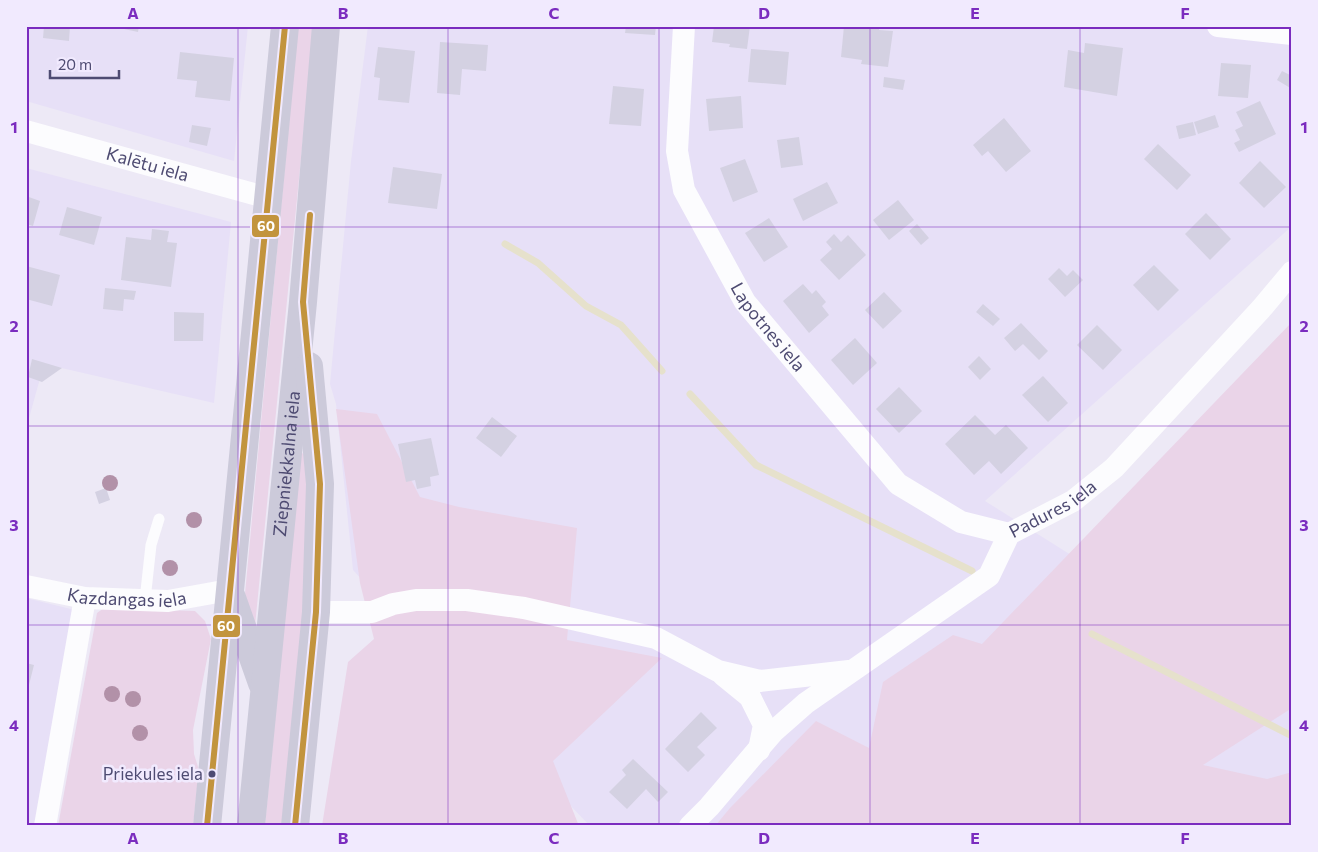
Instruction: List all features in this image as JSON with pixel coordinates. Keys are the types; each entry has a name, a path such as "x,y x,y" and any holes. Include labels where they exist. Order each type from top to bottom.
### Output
{"highway":[{"name":"Ziepniekkalna iela","path":"207,826 285,26"},
{"name":"Ziepniekkalna iela","path":"251,826 303,302 326,26"},
{"path":"294,826 316,612 320,484 303,302"},
{"name":"Ziepniekkalna iela","path":"229,590 265,692"}],"street":[{"name":"Lapotnes iela","path":"684,26 677,151 684,190 744,302 898,484 961,522 1009,534"},
{"path":"1218,26 1292,34"},
{"name":"Kalētu iela","path":"26,131 268,198"},
{"name":"Padures iela","path":"690,826 773,732 806,703 989,576 1009,534 1073,501 1114,468 1261,309 1292,272"},
{"name":"Kazdangas iela","path":"26,586 85,598 168,601 229,590"},
{"path":"45,826 85,598"},
{"path":"316,612 372,612 393,604 416,600 466,600 524,608 656,638 718,671 750,696 764,725 759,750"},
{"path":"718,671 760,681 853,670"}],"lane":[{"path":"145,600 151,545 159,520"}],"shaded area":[{"path":"26,26 248,26 234,161 26,101"},
{"path":"298,26 314,26 255,626 245,594"},
{"path":"368,26 1292,26 1292,226 985,501 1261,674 1292,679 1292,826 590,826 519,752 353,570 336,404 330,384 351,161"},
{"path":"26,168 231,222 214,403 44,364 26,429"},
{"path":"1292,322 1292,708 1203,765 1267,779 1292,772 1292,826 715,826 730,808 816,721 869,748 883,682 953,635 982,644"},
{"path":"336,409 377,414 420,497 459,507 577,528 567,640 662,658 553,761 579,826 322,826 348,662 374,639 360,583"},
{"path":"300,453 307,454 305,626 284,826 265,826"},
{"path":"26,598 79,611 38,826 26,826"},
{"path":"104,608 195,611 205,621 211,639 193,730 194,754 199,770 193,826 58,826 97,613"}],"building":[{"path":"44,26 70,26 69,41 43,38"},
{"path":"110,26 139,26 138,32"},
{"path":"626,26 656,26 655,35 625,33"},
{"path":"714,26 750,26 747,49 729,47 730,44 712,42"},
{"path":"844,26 880,26 879,30 893,31 888,67 861,64 862,60 841,57"},
{"path":"440,42 488,45 486,71 462,69 460,95 437,93"},
{"path":"1085,43 1123,48 1117,96 1064,87 1068,50 1084,53"},
{"path":"378,47 415,51 409,103 378,100 380,78 374,77"},
{"path":"751,49 789,52 786,85 748,82"},
{"path":"180,52 234,58 230,101 195,97 197,81 177,79"},
{"path":"1221,63 1251,65 1248,98 1218,96"},
{"path":"1282,71 1292,76 1292,89 1277,80"},
{"path":"884,77 905,80 903,90 883,87"},
{"path":"613,86 644,89 641,126 609,124"},
{"path":"741,96 743,128 709,131 706,99"},
{"path":"1260,101 1276,134 1239,152 1234,143 1240,140 1235,130 1243,126 1236,112"},
{"path":"1215,115 1219,127 1198,134 1194,122"},
{"path":"1004,118 1031,151 1006,172 988,151 982,156 973,145"},
{"path":"1193,122 1196,135 1179,139 1176,126"},
{"path":"192,125 211,128 207,146 189,142"},
{"path":"799,137 803,165 781,168 777,140"},
{"path":"1158,144 1191,175 1177,190 1144,159"},
{"path":"745,159 758,192 733,202 720,168"},
{"path":"1260,161 1286,187 1264,208 1239,183"},
{"path":"393,167 442,174 437,209 388,203"},
{"path":"827,182 838,203 803,221 793,199"},
{"path":"26,196 40,201 33,226 26,224"},
{"path":"898,200 914,220 889,240 873,220"},
{"path":"67,207 102,217 94,245 59,235"},
{"path":"1206,213 1231,239 1210,260 1185,234"},
{"path":"769,218 788,247 764,262 745,233"},
{"path":"917,224 929,238 921,245 909,231"},
{"path":"152,229 169,231 167,242 177,243 171,287 121,280 126,237 151,240"},
{"path":"834,234 841,242 848,235 866,255 839,280 820,260 832,249 826,242"},
{"path":"1154,265 1179,290 1158,311 1133,285"},
{"path":"26,266 60,275 52,306 26,299"},
{"path":"1059,268 1067,276 1073,270 1083,280 1065,297 1048,279"},
{"path":"803,284 812,294 816,290 826,302 822,306 829,315 809,333 783,301"},
{"path":"105,288 136,291 134,300 124,299 123,311 103,309"},
{"path":"884,292 902,311 883,329 865,310"},
{"path":"983,304 1000,319 993,326 976,312"},
{"path":"174,312 204,313 203,341 174,341"},
{"path":"1021,323 1048,351 1039,360 1023,344 1015,351 1004,338"},
{"path":"1097,325 1122,350 1103,370 1077,345"},
{"path":"855,338 877,363 853,385 831,360"},
{"path":"979,356 991,369 980,380 968,367"},
{"path":"32,359 62,368 42,382 28,377"},
{"path":"1043,376 1068,403 1048,422 1022,395"},
{"path":"899,387 922,411 899,433 876,409"},
{"path":"975,415 995,435 1006,425 1028,448 1001,474 989,461 974,475 945,444"},
{"path":"492,417 517,436 501,457 476,438"},
{"path":"431,438 439,475 430,477 431,486 417,489 415,480 406,482 398,444"},
{"path":"106,488 110,500 99,504 95,492"},
{"path":"26,663 34,665 27,693 26,693"},
{"path":"701,712 717,728 697,747 705,755 688,772 665,749"},
{"path":"633,759 668,792 658,802 646,789 627,809 609,792 626,775 622,770"}],"waterway":[{"path":"505,244 538,263 586,306 621,325 662,371"},
{"path":"690,394 756,465 972,571"},
{"path":"1092,634 1292,736"}],"transit line":[{"name":"60","path":"207,826 285,26"},
{"name":"60","path":"295,826 316,612 320,484 303,302 310,215"}],"place":[{"name":"Priekules iela","path":"212,774"}]}
